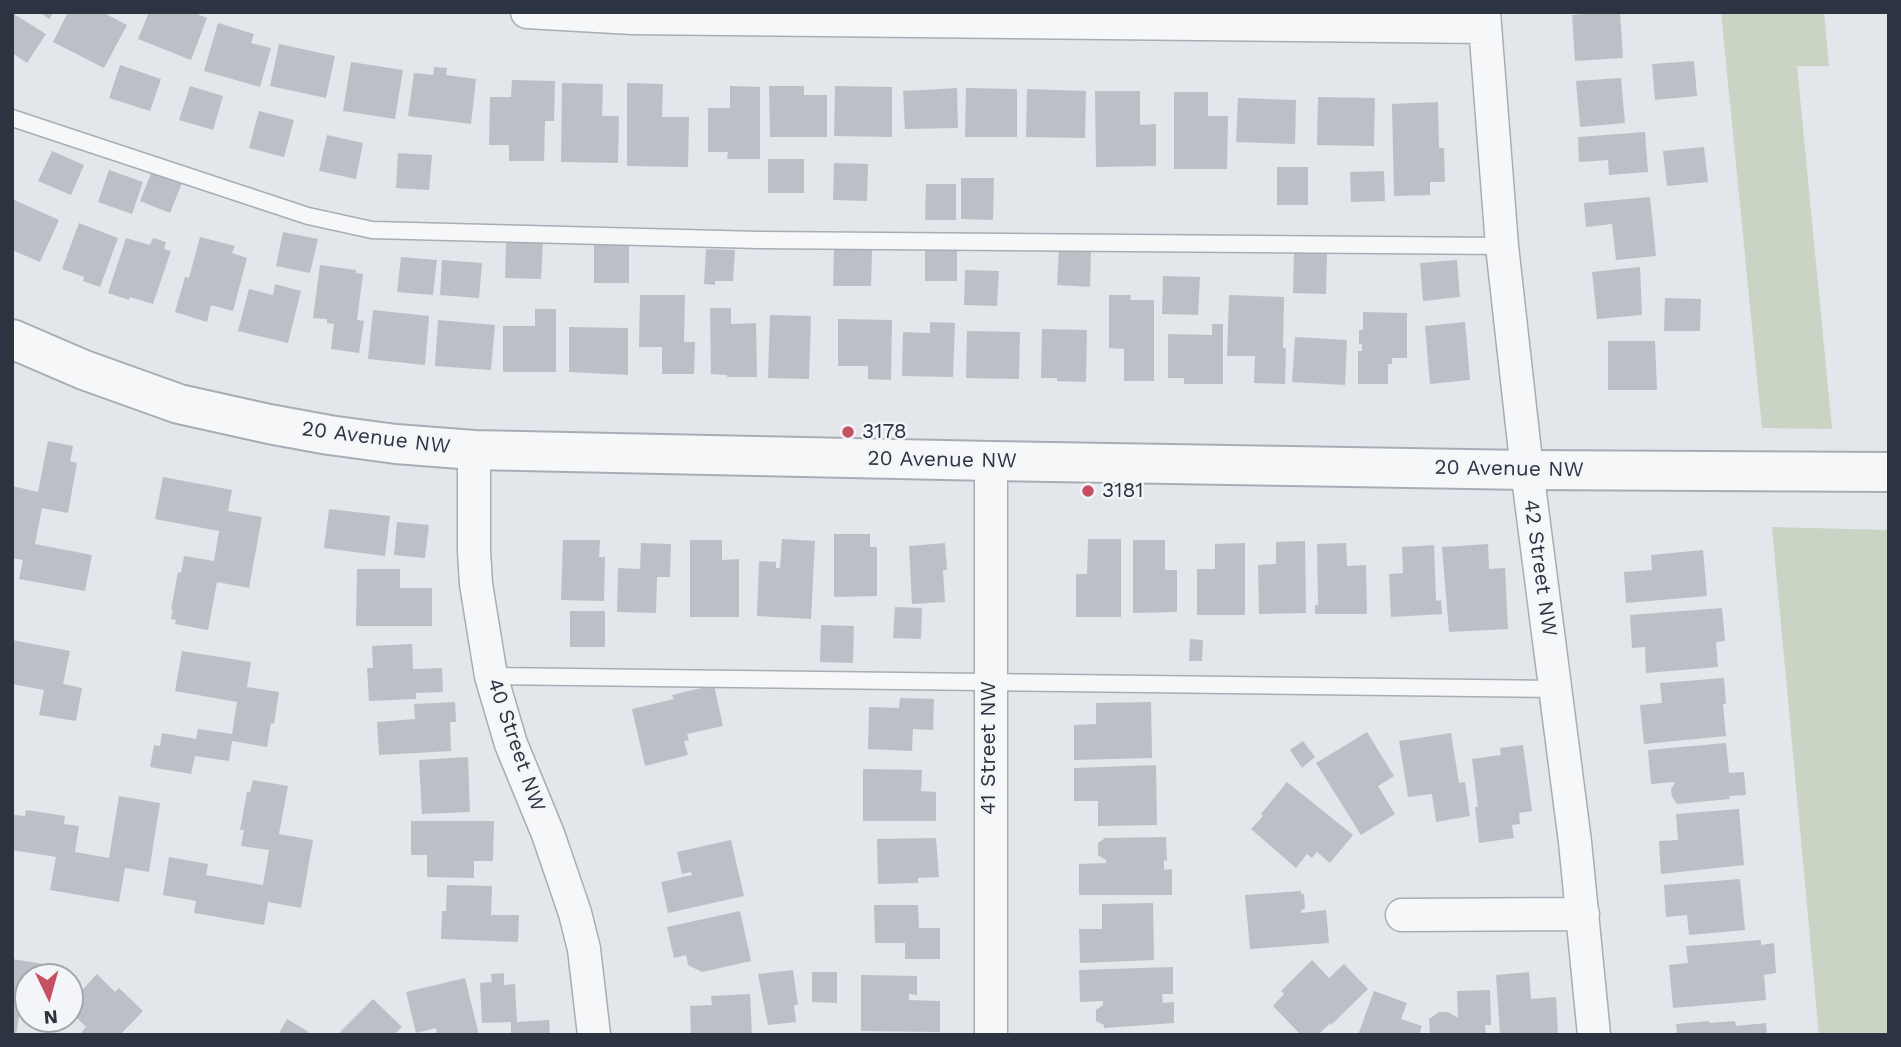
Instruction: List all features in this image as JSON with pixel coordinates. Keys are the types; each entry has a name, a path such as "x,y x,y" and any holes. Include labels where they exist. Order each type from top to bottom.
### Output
{"street":[{"path":"527,12 632,15 1485,19"},
{"name":"42 Street NW","path":"1485,19 1502,246 1527,470 1583,914 1594,1035"},
{"name":"20 Avenue NW","path":"12,339 84,370 179,404 329,435 474,450 1527,470 1889,472"},
{"name":"40 Street NW","path":"474,450 476,584 491,676 511,744 548,834 575,913 584,949 594,1035"},
{"name":"41 Street NW","path":"991,461 991,1035"},
{"path":"1402,915 1583,914"}],"lane":[{"path":"12,118 308,216 372,230 759,240 1502,246"},
{"path":"491,676 1556,689"}],"green space":[{"path":"1721,12 1824,12 1829,66 1797,66 1832,429 1762,428"},
{"path":"1772,527 1889,530 1889,1035 1819,1035"}],"building":[{"path":"40,12 54,12 49,19"},
{"path":"68,12 107,12 106,14 127,25 104,68 53,42"},
{"path":"149,12 192,12 207,18 191,60 138,39"},
{"path":"1620,12 1623,58 1575,61 1572,15"},
{"path":"14,14 46,34 27,63 12,53"},
{"path":"218,23 254,34 251,43 271,48 260,87 204,71"},
{"path":"279,44 335,56 326,98 270,86"},
{"path":"1694,61 1697,96 1655,100 1652,64"},
{"path":"351,62 403,70 395,119 343,111"},
{"path":"120,65 161,79 150,111 109,98"},
{"path":"434,67 447,68 446,75 476,79 471,124 408,116 414,73 433,75"},
{"path":"1621,78 1625,123 1580,127 1576,81"},
{"path":"512,80 555,81 554,121 545,121 544,161 509,161 509,145 489,145 490,97 511,97"},
{"path":"562,83 603,84 602,116 619,116 618,163 561,162"},
{"path":"627,83 663,84 662,117 689,117 688,167 627,166"},
{"path":"190,86 223,96 213,130 179,120"},
{"path":"730,86 760,87 760,159 727,159 728,152 708,152 708,108 730,108"},
{"path":"769,86 804,86 804,95 827,95 827,137 770,137"},
{"path":"835,86 892,87 892,137 834,136"},
{"path":"957,88 958,128 905,129 903,91"},
{"path":"966,88 1017,89 1017,137 965,137"},
{"path":"1027,89 1086,91 1085,138 1026,137"},
{"path":"1095,91 1140,91 1140,125 1156,124 1156,166 1096,167"},
{"path":"1174,92 1208,92 1208,116 1228,116 1227,169 1174,169"},
{"path":"1318,97 1375,98 1374,146 1317,145"},
{"path":"1238,98 1296,100 1295,144 1236,142"},
{"path":"1438,102 1439,148 1444,148 1445,182 1430,182 1430,195 1394,196 1392,104"},
{"path":"259,111 294,120 284,157 249,148"},
{"path":"1645,132 1648,172 1609,175 1608,160 1579,162 1578,137"},
{"path":"327,135 363,143 356,179 319,171"},
{"path":"1704,147 1708,182 1667,186 1663,151"},
{"path":"52,151 84,165 71,195 38,181"},
{"path":"398,153 432,155 429,190 396,188"},
{"path":"768,159 804,159 804,193 768,193"},
{"path":"834,163 868,164 867,201 833,200"},
{"path":"154,166 184,178 170,213 140,201"},
{"path":"1277,167 1308,167 1308,205 1277,205"},
{"path":"109,170 143,182 132,214 98,202"},
{"path":"1384,171 1385,201 1351,202 1350,172"},
{"path":"961,178 994,178 993,220 961,219"},
{"path":"926,184 956,184 956,220 925,220"},
{"path":"1650,197 1656,256 1616,260 1612,224 1586,227 1584,203"},
{"path":"12,199 59,220 40,262 12,250"},
{"path":"79,223 118,238 100,287 83,281 84,277 62,269"},
{"path":"283,232 318,239 310,273 276,266"},
{"path":"200,237 235,246 232,253 247,258 233,311 211,305 207,322 175,312 185,277 189,278"},
{"path":"126,238 150,245 153,238 166,242 164,249 171,251 153,304 108,293"},
{"path":"506,241 543,242 541,279 505,278"},
{"path":"629,244 629,283 594,283 594,245"},
{"path":"834,248 872,249 871,286 833,286"},
{"path":"925,248 957,248 957,281 925,281"},
{"path":"706,249 735,250 733,281 715,281 715,285 704,284"},
{"path":"1059,249 1091,250 1090,287 1057,285"},
{"path":"1294,253 1327,254 1326,294 1293,293"},
{"path":"401,257 437,260 433,295 397,292"},
{"path":"442,260 482,263 479,298 440,295"},
{"path":"1457,260 1460,297 1423,301 1420,263"},
{"path":"320,265 356,270 356,273 363,274 357,320 364,321 359,353 331,349 334,324 327,323 327,319 313,318"},
{"path":"1640,267 1642,315 1597,319 1592,272"},
{"path":"965,270 999,271 997,306 964,305"},
{"path":"1163,276 1200,277 1198,315 1162,314"},
{"path":"275,284 301,291 288,343 238,331 249,289 273,295"},
{"path":"640,295 685,295 684,342 695,342 694,374 662,374 662,347 639,347"},
{"path":"1109,295 1131,295 1130,300 1154,300 1154,381 1124,381 1124,349 1109,348"},
{"path":"1229,295 1284,297 1285,384 1254,383 1255,356 1227,356"},
{"path":"1665,298 1701,299 1700,331 1664,331"},
{"path":"710,308 731,308 731,324 756,323 757,377 711,374"},
{"path":"535,309 556,309 556,372 503,372 503,326 535,326"},
{"path":"373,310 429,316 425,365 368,359"},
{"path":"1363,312 1407,313 1407,358 1392,358 1392,364 1388,364 1388,384 1358,384 1358,351 1362,351 1359,330 1363,330"},
{"path":"770,315 811,316 809,379 768,378"},
{"path":"838,319 892,320 891,380 868,379 868,366 838,366"},
{"path":"438,320 495,325 491,370 435,366"},
{"path":"930,322 955,323 953,377 902,376 903,332 930,333"},
{"path":"1465,322 1470,380 1430,384 1425,326"},
{"path":"1212,324 1223,324 1223,384 1184,384 1184,378 1168,378 1168,334 1212,335"},
{"path":"569,327 628,328 628,375 569,372"},
{"path":"1042,329 1087,330 1086,382 1041,378"},
{"path":"967,331 1020,332 1019,379 966,378"},
{"path":"1295,337 1347,340 1345,385 1292,382"},
{"path":"1608,341 1655,341 1657,390 1608,390"},
{"path":"48,441 73,446 70,461 77,463 68,513 42,508 35,544 92,555 85,591 19,579 23,560 12,558 12,486 38,492"},
{"path":"163,477 232,490 228,511 262,517 249,588 217,582 208,630 175,624 176,620 171,619 171,610 184,556 214,561 219,531 155,519"},
{"path":"329,509 390,516 385,556 324,548"},
{"path":"397,522 429,525 425,558 394,555"},
{"path":"834,534 870,534 870,547 877,547 877,596 834,597"},
{"path":"782,539 815,541 811,619 757,616 759,561 776,562 776,568 780,568"},
{"path":"1088,539 1121,539 1121,617 1076,617 1076,574 1087,574"},
{"path":"563,540 600,540 599,557 605,557 604,601 561,600"},
{"path":"690,540 722,540 722,560 739,559 739,617 690,617"},
{"path":"1133,540 1165,540 1165,570 1177,570 1177,612 1133,613"},
{"path":"1305,541 1306,613 1259,614 1258,565 1276,564 1276,542"},
{"path":"641,543 671,544 670,577 657,577 656,613 617,612 618,568 640,569"},
{"path":"945,543 945,602 912,604 909,546"},
{"path":"1245,543 1245,615 1197,615 1197,569 1215,569 1215,544"},
{"path":"1346,543 1347,566 1366,565 1367,614 1315,614 1315,605 1318,605 1317,544"},
{"path":"1488,544 1489,569 1505,568 1508,629 1449,632 1442,547"},
{"path":"1434,545 1436,601 1441,600 1442,614 1391,617 1389,574 1403,573 1402,547"},
{"path":"1703,550 1707,596 1626,603 1624,572 1652,570 1651,555"},
{"path":"357,569 400,569 400,588 432,588 432,626 356,626"},
{"path":"895,607 922,608 921,639 893,638"},
{"path":"1722,608 1725,641 1716,642 1718,667 1646,673 1645,647 1632,648 1630,615"},
{"path":"570,611 605,611 605,647 570,647"},
{"path":"821,625 854,626 853,663 820,662"},
{"path":"1190,639 1203,640 1202,661 1189,661"},
{"path":"12,640 70,651 63,684 82,688 76,721 39,715 44,690 12,684"},
{"path":"412,644 413,669 442,668 443,692 416,693 416,699 369,701 367,668 373,668 372,646"},
{"path":"182,651 251,662 247,687 279,692 267,747 232,741 229,761 195,756 191,774 150,767 154,745 160,746 162,733 196,739 198,729 232,734 237,702 175,691"},
{"path":"1724,678 1726,736 1644,744 1640,705 1662,703 1660,683"},
{"path":"714,685 723,726 687,734 689,740 684,741 688,755 645,766 632,709 674,699 672,695"},
{"path":"900,698 934,699 933,730 913,729 912,751 868,749 869,707 899,708"},
{"path":"455,702 456,722 450,722 451,751 379,755 377,722 415,719 414,704"},
{"path":"1151,702 1152,758 1074,760 1074,725 1096,724 1096,703"},
{"path":"1367,732 1394,776 1378,786 1395,814 1361,835 1316,763"},
{"path":"1451,733 1459,783 1465,782 1470,816 1436,822 1432,794 1408,797 1399,741"},
{"path":"1303,741 1315,757 1302,768 1290,750"},
{"path":"1726,743 1729,773 1744,772 1746,795 1677,804 1671,790 1675,782 1651,784 1648,750"},
{"path":"1523,745 1532,811 1519,813 1520,824 1512,825 1514,838 1479,843 1472,759 1501,755 1500,748"},
{"path":"468,757 470,812 422,814 419,760"},
{"path":"1156,765 1157,825 1098,826 1098,801 1074,801 1074,768"},
{"path":"863,769 922,770 921,791 936,792 936,821 863,821"},
{"path":"253,780 288,786 279,834 313,840 301,908 268,902 264,925 194,913 196,901 163,895 169,857 208,864 206,875 263,885 269,850 241,846 244,830 240,830 247,792 250,792"},
{"path":"1287,782 1353,835 1330,863 1317,852 1312,858 1307,854 1296,868 1251,829"},
{"path":"119,796 160,803 149,872 125,868 119,902 50,890 56,857 12,850 14,815 25,816 26,810 65,816 64,824 79,826 75,852 109,858"},
{"path":"1739,809 1744,865 1661,874 1659,841 1678,840 1676,814"},
{"path":"411,821 494,821 493,861 474,861 474,878 427,877 427,855 411,855"},
{"path":"1166,837 1167,861 1164,860 1164,870 1172,869 1172,895 1079,895 1079,864 1106,863 1106,860 1098,855 1098,843 1105,838"},
{"path":"936,838 939,877 918,878 918,883 878,884 877,839"},
{"path":"731,840 744,896 668,913 661,882 692,875 691,872 682,874 677,852"},
{"path":"1740,879 1745,930 1689,935 1687,915 1666,917 1664,885"},
{"path":"447,885 492,886 491,915 519,915 518,942 441,939"},
{"path":"1301,891 1301,894 1304,894 1305,909 1301,910 1301,913 1326,910 1329,943 1250,949 1245,895"},
{"path":"1153,903 1154,960 1080,963 1079,929 1102,929 1102,904"},
{"path":"874,905 918,905 919,928 940,928 940,959 905,959 905,943 875,943"},
{"path":"740,911 751,961 702,972 688,965 686,955 674,958 667,927"},
{"path":"1761,940 1761,945 1774,943 1776,973 1764,975 1766,1000 1673,1008 1669,965 1688,963 1686,946"},
{"path":"12,959 37,963 14,963 14,1033 16,1033 12,1035"},
{"path":"1312,960 1329,978 1344,964 1368,989 1318,1035 1301,1035 1273,1006 1284,994 1281,991"},
{"path":"1173,967 1173,994 1162,994 1163,1003 1174,1002 1174,1023 1104,1028 1104,1025 1096,1021 1096,1010 1103,1005 1103,1001 1080,1002 1079,970"},
{"path":"793,970 798,1005 794,1005 796,1022 768,1025 758,974"},
{"path":"812,972 837,972 837,1003 812,1002"},
{"path":"1529,972 1531,999 1556,997 1558,1035 1500,1035 1496,975"},
{"path":"504,973 504,985 515,984 517,1022 549,1020 550,1035 511,1035 511,1022 482,1023 480,983 492,982 491,974"},
{"path":"97,974 115,992 119,988 143,1011 120,1035 79,1035 84,1033 86,1027 84,988"},
{"path":"861,975 917,976 917,995 909,994 909,1000 940,1001 940,1032 861,1031"},
{"path":"465,978 479,1035 437,1035 436,1028 416,1033 406,992"},
{"path":"1490,990 1491,1025 1485,1025 1486,1035 1430,1035 1429,1019 1439,1012 1448,1012 1458,1018 1457,991"},
{"path":"1374,991 1407,1003 1401,1019 1422,1026 1419,1035 1358,1035"},
{"path":"750,994 752,1035 691,1035 690,1006 712,1005 711,996"},
{"path":"373,999 402,1027 394,1035 337,1035"},
{"path":"287,1019 309,1032 308,1035 278,1035"},
{"path":"1735,1021 1736,1026 1766,1023 1767,1035 1677,1035 1676,1024"}],"place":[{"name":"3178","path":"848,432"},
{"name":"3181","path":"1088,491"}]}
